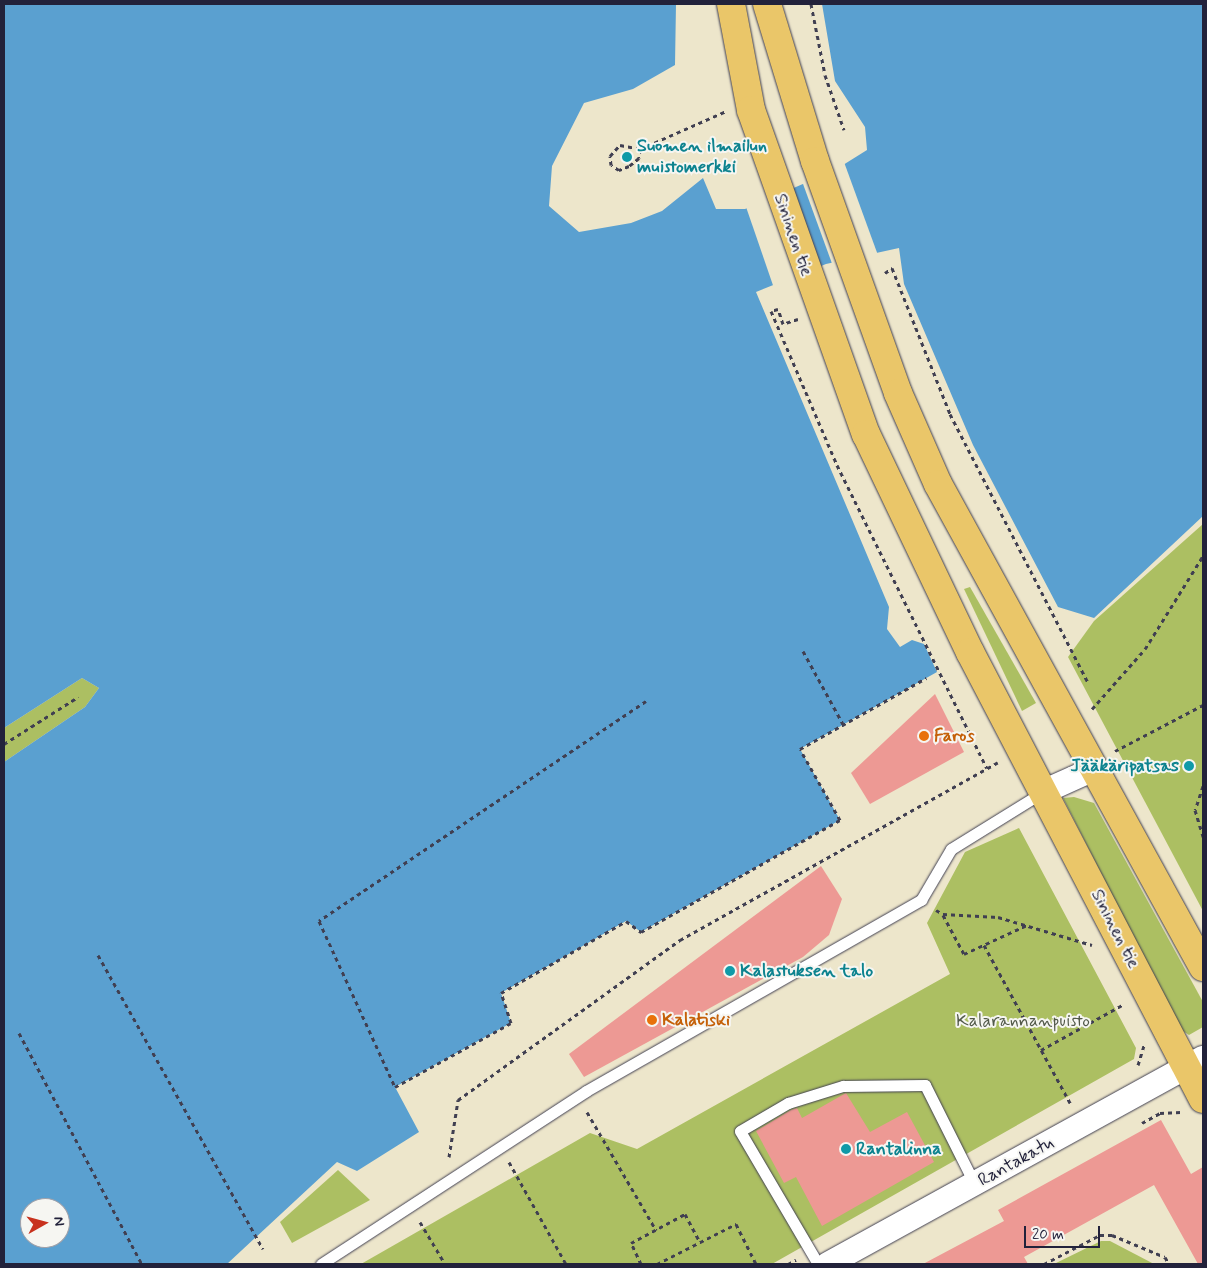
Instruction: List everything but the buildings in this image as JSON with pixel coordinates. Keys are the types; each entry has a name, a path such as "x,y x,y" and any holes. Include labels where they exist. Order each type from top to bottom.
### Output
{"main road":[{"name":"Sininen tie","path":"732,4 751,110 772,176 807,306 866,434 1021,747 1195,1063 1203,1098"},
{"path":"767,4 815,161 898,393 938,484 1067,722 1108,761 1203,967"}],"street":[{"path":"1044,791 1108,761"},
{"name":"Rantakatu","path":"828,1264 1195,1063"}],"lane":[{"path":"321,1264 578,1096 921,900 951,849 1044,791"},
{"path":"818,1264 740,1131 788,1103 843,1086 925,1086 975,1185"}],"path":[{"path":"811,4 825,75 844,130"},
{"path":"640,149 639,158 629,166 619,170 611,165 610,156 620,145 640,149 729,109"},
{"path":"888,282 884,271 892,268 950,414 1088,682"},
{"path":"807,306 783,324 778,309 771,311 837,465 987,768"},
{"path":"1067,722 1090,712 1145,648 1203,556"},
{"path":"803,651 843,724"},
{"path":"646,700 319,921 395,1087 511,1023 501,993 626,921 641,932 840,820 800,749 926,678"},
{"path":"4,744 78,697"},
{"path":"1108,761 1203,705"},
{"path":"439,1188 454,1143 458,1100 680,940 987,768 1021,747"},
{"path":"1108,761 1178,765"},
{"path":"1203,786 1195,810 1203,837"},
{"path":"921,900 943,914 998,917 1094,946"},
{"path":"943,914 964,954 1027,925"},
{"path":"984,945 1082,1126"},
{"path":"98,955 264,1249"},
{"path":"1041,1050 1125,1004"},
{"path":"19,1033 142,1264"},
{"path":"578,1096 656,1230"},
{"path":"1160,1113 1180,1112"},
{"path":"500,1146 566,1264"},
{"path":"411,1206 445,1264"},
{"path":"641,1264 631,1243 685,1214 700,1242"},
{"path":"657,1264 736,1224 756,1264"},
{"path":"1044,1264 1100,1235 1112,1235 1165,1257 1168,1264"},
{"path":"669,1258 673,1264"}],"green space":[{"path":"1203,524 1203,911 1068,657 1094,621"},
{"path":"970,587 1036,703 1022,711 964,589"},
{"path":"82,678 99,688 85,707 4,762 4,728"},
{"path":"1074,797 1094,803 1203,1002 1203,1027 1189,1035 1180,1029 1063,798"},
{"name":"Kalarannanpuisto","path":"1019,828 1136,1048 1134,1059 772,1264 361,1264 590,1133 637,1149 950,974 927,923 965,852"},
{"path":"338,1170 370,1200 292,1243 280,1222"},
{"path":"1101,1241 1110,1241 1154,1264 1054,1264"}],"water":[{"path":"4,4 676,4 675,65 633,89 584,103 552,166 549,206 579,232 631,223 662,211 703,178 716,209 745,209 835,170 867,150 865,127 835,81 822,4 1203,4 1203,516 1094,618 1058,607 973,445 904,284 899,248 826,264 756,292 889,607 887,629 900,647 912,640 924,644 937,672 800,749 840,820 641,932 626,921 501,993 511,1023 395,1087 419,1132 357,1171 337,1162 227,1264 4,1264 4,762 85,707 99,688 82,678 4,728"}],"pier":[{"path":"844,162 878,254 834,270 801,178"},
{"path":"791,187 820,270 773,286 745,203"}],"place":[{"name":"Suomen ilmailun muistomerkki","path":"627,157"},
{"name":"Faros","path":"924,736"},
{"name":"Jääkäripatsas","path":"1189,766"},
{"name":"Kalastuksen talo","path":"730,971"},
{"name":"Kalatiski","path":"652,1020"},
{"name":"Rantalinna","path":"846,1149"}]}
